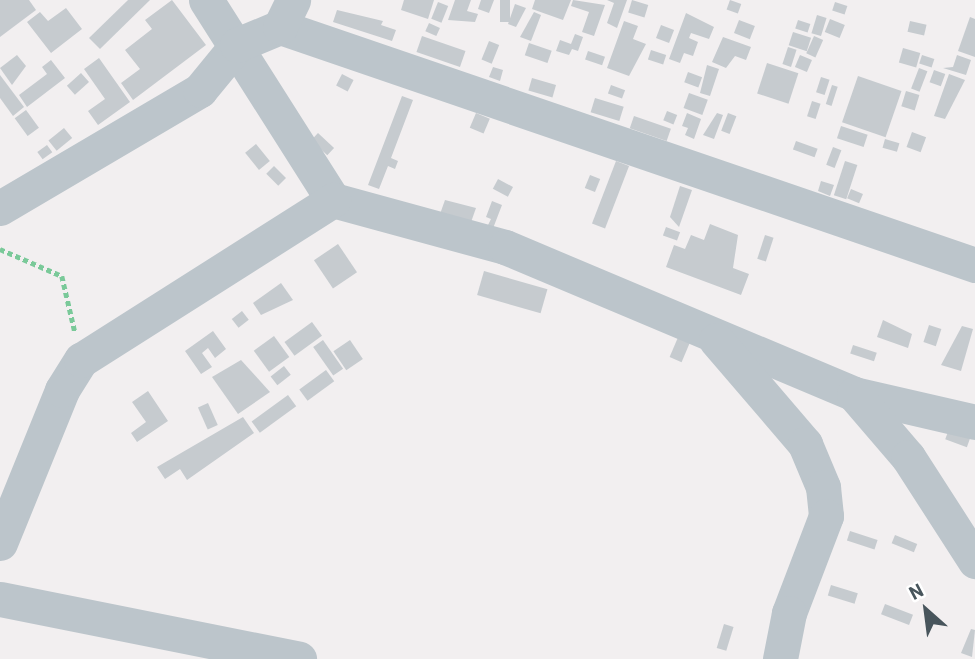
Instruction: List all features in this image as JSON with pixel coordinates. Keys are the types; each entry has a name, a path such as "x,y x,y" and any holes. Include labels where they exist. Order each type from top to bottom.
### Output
{"street":[{"path":"206,0 333,200 505,247 853,394 975,422"},
{"path":"0,208 200,90 237,45 287,14 975,265"},
{"path":"0,543 62,390 81,360 333,200"},
{"path":"712,334 805,444 823,486 826,516 789,613 780,659"},
{"path":"853,394 908,457 975,561"},
{"path":"0,599 299,659"}],"path":[{"path":"0,249 62,276 81,360"}],"building":[{"path":"0,0 29,0 36,10 0,37"},
{"path":"128,0 150,0 100,49 89,38"},
{"path":"172,0 206,45 133,100 121,83 140,69 125,50 152,29 145,20"},
{"path":"404,0 434,0 428,19 401,10"},
{"path":"455,0 471,0 467,11 478,14 475,22 448,20"},
{"path":"481,0 494,0 489,13 478,9"},
{"path":"500,0 510,0 510,22 500,22"},
{"path":"535,0 571,0 563,20 532,9"},
{"path":"573,0 605,5 594,36 582,32 589,12 571,6"},
{"path":"607,0 627,0 617,28 607,23 614,3"},
{"path":"632,0 648,5 644,17 628,12"},
{"path":"730,0 741,4 738,14 727,9"},
{"path":"438,2 448,6 441,23 431,19"},
{"path":"835,2 847,6 845,15 832,11"},
{"path":"515,4 526,8 516,27 508,24"},
{"path":"66,8 82,29 51,53 27,22 40,12 48,21"},
{"path":"337,10 383,21 381,25 396,30 392,41 333,22"},
{"path":"534,12 541,15 531,41 520,37"},
{"path":"686,13 714,27 709,39 691,33 689,38 698,42 693,56 684,53 680,63 669,59"},
{"path":"817,15 827,18 821,36 811,33"},
{"path":"970,17 975,19 975,57 958,51"},
{"path":"830,19 845,25 840,38 825,32"},
{"path":"739,20 755,26 750,39 734,33"},
{"path":"798,20 810,24 808,33 795,29"},
{"path":"624,21 638,26 633,39 646,44 629,76 607,68"},
{"path":"910,21 927,25 924,36 908,32"},
{"path":"429,23 440,28 436,36 425,31"},
{"path":"661,25 674,30 669,43 656,38"},
{"path":"793,32 811,38 807,51 789,45"},
{"path":"575,34 583,37 578,51 572,49 569,55 556,51 560,40 571,44"},
{"path":"422,36 465,51 460,67 416,52"},
{"path":"814,36 823,40 815,57 806,53"},
{"path":"723,37 751,47 746,60 735,56 726,68 712,62"},
{"path":"489,41 499,45 492,64 482,60"},
{"path":"529,43 552,51 547,63 525,55"},
{"path":"788,47 797,50 791,67 782,64"},
{"path":"903,48 920,53 916,67 899,62"},
{"path":"651,50 666,55 663,64 648,60"},
{"path":"588,51 605,57 602,65 585,60"},
{"path":"17,55 26,66 12,85 0,68"},
{"path":"800,55 812,60 807,72 795,67"},
{"path":"922,55 934,59 932,68 919,64"},
{"path":"957,55 971,60 966,75 943,68 953,67"},
{"path":"99,58 130,102 98,125 88,111 105,99 84,69"},
{"path":"51,60 65,78 27,107 19,95 47,74 42,67"},
{"path":"767,63 798,73 788,104 757,93"},
{"path":"707,65 719,69 710,96 700,93"},
{"path":"493,67 503,70 500,81 489,77"},
{"path":"919,68 927,71 920,92 911,89"},
{"path":"934,70 945,74 941,86 930,82"},
{"path":"688,72 702,77 698,87 684,82"},
{"path":"81,73 89,82 75,95 67,86"},
{"path":"342,74 354,80 348,91 336,86"},
{"path":"949,74 965,80 945,119 934,116"},
{"path":"0,75 24,107 13,116 0,98"},
{"path":"858,76 901,91 886,137 842,122"},
{"path":"821,77 830,80 825,95 816,92"},
{"path":"532,78 556,85 552,97 528,90"},
{"path":"611,85 625,90 622,99 608,93"},
{"path":"832,85 838,87 832,106 826,104"},
{"path":"906,91 919,95 915,110 901,106"},
{"path":"689,93 708,100 702,115 684,108"},
{"path":"402,96 413,100 391,158 398,161 395,169 388,166 379,189 368,185"},
{"path":"595,98 624,107 619,121 591,112"},
{"path":"812,101 821,104 816,119 807,116"},
{"path":"26,110 39,128 28,136 15,118"},
{"path":"667,111 677,115 673,124 663,120"},
{"path":"476,113 490,119 484,134 470,128"},
{"path":"687,113 701,119 694,139 685,135 688,128 682,126"},
{"path":"717,113 723,115 714,139 703,135"},
{"path":"728,113 736,116 730,134 721,131"},
{"path":"634,116 671,129 667,141 630,128"},
{"path":"841,126 868,135 864,147 837,138"},
{"path":"64,128 72,138 57,151 48,141"},
{"path":"912,132 926,137 921,152 907,147"},
{"path":"318,133 334,148 327,155 311,140"},
{"path":"885,139 899,143 897,152 883,148"},
{"path":"796,141 818,149 815,157 793,149"},
{"path":"256,144 270,161 259,170 245,153"},
{"path":"47,145 52,152 43,159 37,152"},
{"path":"833,147 841,150 835,168 826,165"},
{"path":"616,161 629,166 605,229 592,224"},
{"path":"845,161 857,165 846,199 834,195"},
{"path":"274,166 286,178 278,186 266,174"},
{"path":"590,175 600,179 595,192 585,188"},
{"path":"498,179 513,187 508,197 493,189"},
{"path":"821,181 834,185 830,196 818,191"},
{"path":"680,186 692,190 679,227 670,217"},
{"path":"851,189 863,194 859,203 847,198"},
{"path":"445,200 476,208 470,225 440,214"},
{"path":"492,201 502,205 492,231 486,229 491,219 486,217"},
{"path":"710,224 738,235 733,268 749,274 741,295 666,267 674,245 685,249 691,235 704,240"},
{"path":"666,227 680,232 677,241 663,235"},
{"path":"765,235 774,238 766,262 757,259"},
{"path":"338,244 357,272 333,288 314,260"},
{"path":"484,271 547,289 541,313 477,295"},
{"path":"281,283 293,300 261,315 253,303"},
{"path":"242,311 249,320 239,328 232,319"},
{"path":"883,320 912,334 908,348 877,337"},
{"path":"312,322 322,336 294,356 284,342"},
{"path":"929,325 941,329 936,346 923,342"},
{"path":"962,326 973,329 961,371 941,365"},
{"path":"213,331 226,349 215,358 208,348 202,353 212,367 201,374 185,351"},
{"path":"679,335 691,340 682,362 670,357"},
{"path":"274,336 289,357 269,372 254,351"},
{"path":"323,340 343,369 333,376 313,347"},
{"path":"350,340 363,359 346,370 333,351"},
{"path":"853,345 877,353 874,361 850,354"},
{"path":"241,360 270,392 238,414 212,377"},
{"path":"284,366 291,375 277,385 271,376"},
{"path":"326,370 334,381 308,401 299,389"},
{"path":"148,391 168,421 137,442 131,433 146,422 132,402"},
{"path":"288,395 296,406 260,433 252,421"},
{"path":"208,403 218,425 208,429 198,407"},
{"path":"243,417 254,433 187,480 180,469 165,479 157,467"},
{"path":"949,429 971,437 967,447 945,439"},
{"path":"850,531 878,540 874,549 847,541"},
{"path":"895,535 917,544 914,552 892,543"},
{"path":"831,585 858,593 855,604 828,596"},
{"path":"885,604 913,615 909,625 881,614"},
{"path":"724,624 734,627 726,651 717,648"},
{"path":"971,629 975,630 972,657 961,653"}]}
